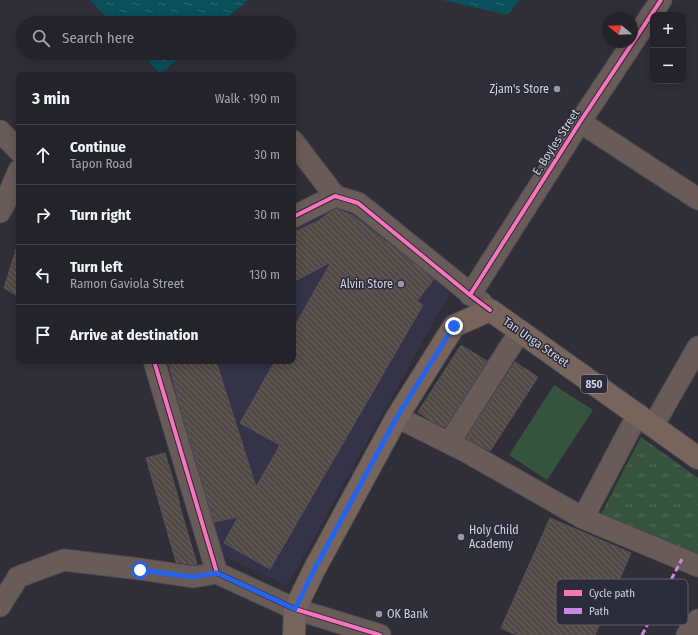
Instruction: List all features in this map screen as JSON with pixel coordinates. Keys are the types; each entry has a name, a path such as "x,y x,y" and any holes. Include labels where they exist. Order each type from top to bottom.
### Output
{"main road":[{"name":"Tan Unga Street","path":"490,310 698,458"},
{"path":"294,635 295,609 314,570 397,417 454,326 490,310"}],"street":[{"name":"E. Boyles Street","path":"470,295 580,122 661,0"},
{"path":"580,122 698,199"},
{"path":"1,133 16,148"},
{"path":"296,145 335,196 358,203 490,310"},
{"path":"0,212 16,177"},
{"path":"296,215 335,196"},
{"path":"448,442 520,331"},
{"path":"583,518 646,420 698,347"},
{"path":"155,364 217,573"},
{"path":"397,417 467,452 583,518 698,566"},
{"path":"0,606 18,577 64,560 193,577 217,573 295,609 380,635"},
{"path":"688,635 698,620"}],"shaded area":[{"path":"336,205 356,212 452,289 287,586 217,553 205,523 166,364 296,364 296,224"}],"green space":[{"path":"554,385 593,410 547,480 509,455"},
{"path":"641,437 698,478 698,557 599,518"}],"water":[{"path":"90,0 248,0 229,16 105,16"},
{"path":"443,0 520,0 507,15"},
{"path":"147,60 177,60 162,72 158,72"}],"building":[{"path":"336,209 352,215 434,279 417,301 423,305 270,569 224,543 238,517 214,522 169,364 217,364 256,487 280,445 240,423 273,364 296,364 296,324 331,262 296,280 296,232 318,221"},
{"path":"16,249 16,295 4,288"},
{"path":"461,345 487,361 445,427 433,422 418,412"},
{"path":"515,362 538,377 490,451 466,438"},
{"path":"165,453 197,564 193,565 176,562 146,458"},
{"path":"550,518 631,553 620,579 556,579 556,625 599,625 595,635 516,635 501,628"}],"marked path":[{"path":"671,579 682,559"},
{"path":"642,635 647,625"}],"cycle path":[{"path":"470,295 580,122 661,0"},
{"path":"296,216 335,196 358,203 490,310"},
{"path":"155,364 217,573 295,609 380,635"}],"place":[{"name":"Zjam's Store","path":"557,89"},
{"name":"Alvin Store","path":"401,284"},
{"name":"Holy Child Academy","path":"461,537"},
{"name":"OK Bank","path":"379,614"}],"route":[{"path":"140,570 193,577 217,573 295,609 314,570 397,417 454,326"}]}
